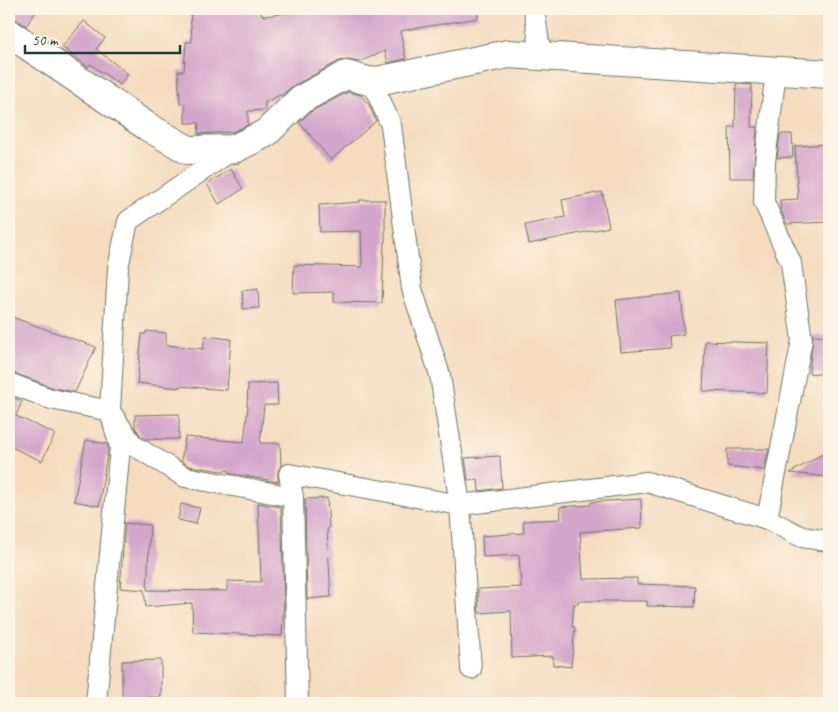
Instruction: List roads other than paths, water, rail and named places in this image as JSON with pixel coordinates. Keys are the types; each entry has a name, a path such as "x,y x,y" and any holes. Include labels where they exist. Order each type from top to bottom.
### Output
{"street":[{"path":"534,9 541,56"},
{"path":"9,33 141,122 188,150 234,149"},
{"path":"96,703 120,447 110,411 118,268 128,221 234,149 266,132 300,100 346,75 372,82 508,54 829,74"},
{"path":"767,519 802,340 791,263 764,202 765,162 776,71"},
{"path":"372,82 391,125 412,289 440,375 460,505 471,669"},
{"path":"9,383 51,399 110,411 133,445 186,477 293,497"},
{"path":"298,703 293,497 289,474 460,505 647,482 767,519 802,537 829,540"}]}
